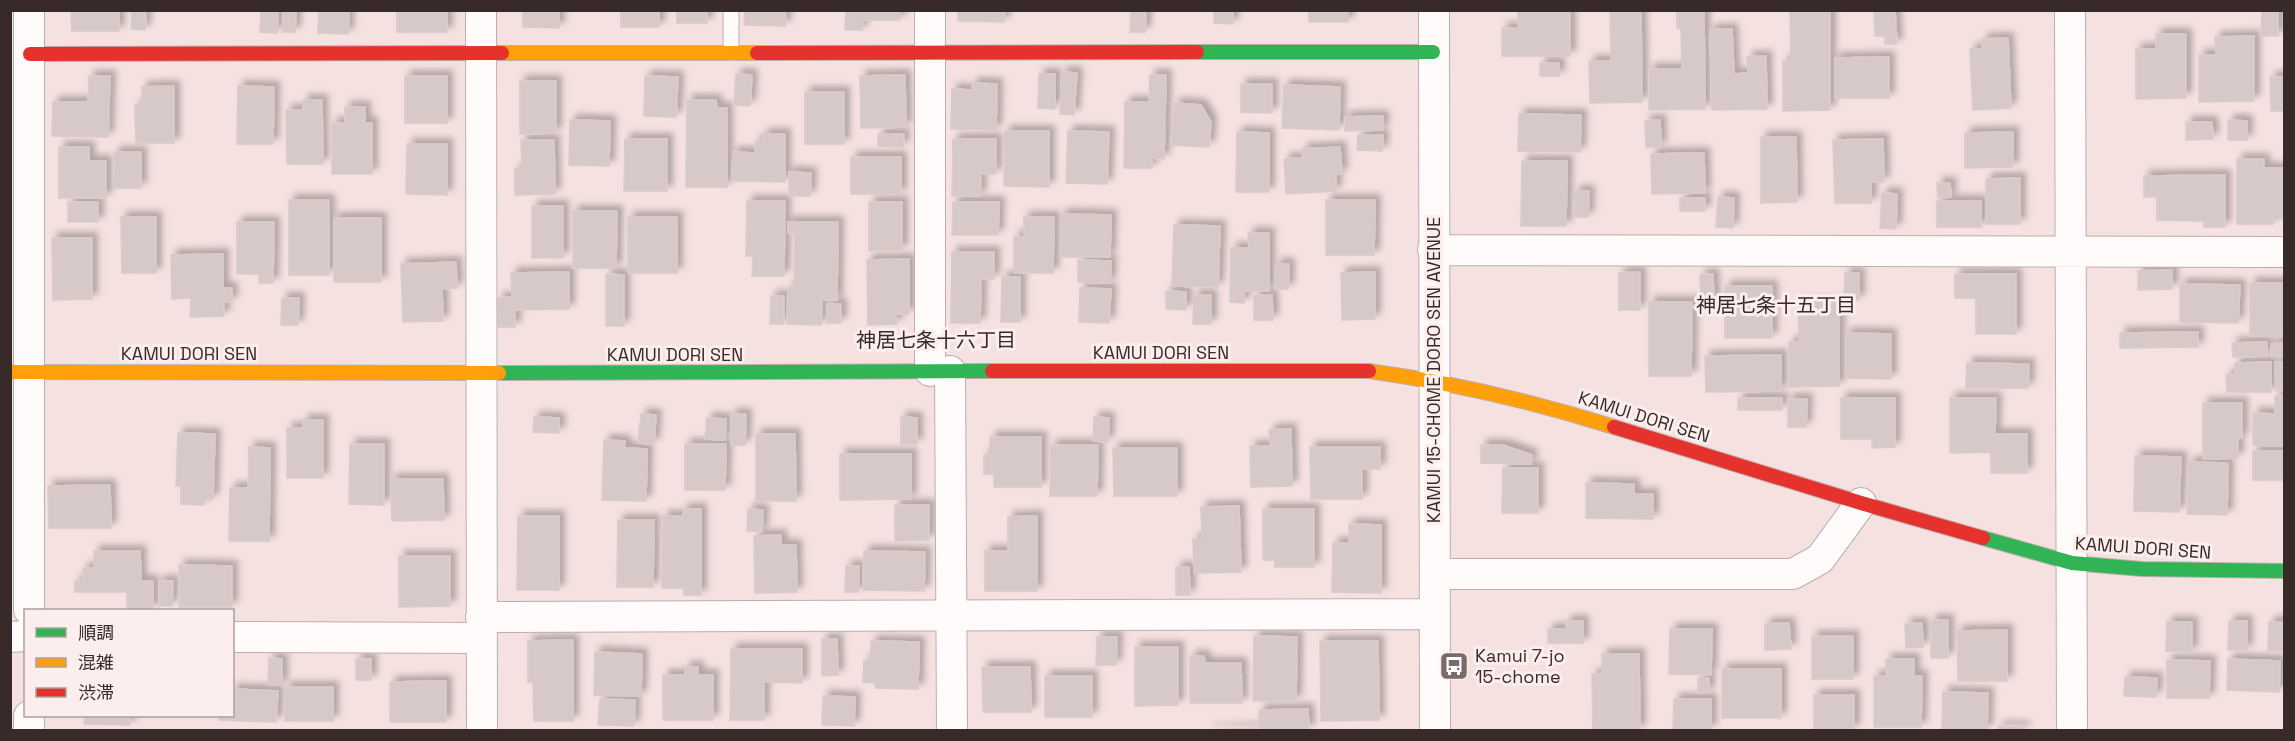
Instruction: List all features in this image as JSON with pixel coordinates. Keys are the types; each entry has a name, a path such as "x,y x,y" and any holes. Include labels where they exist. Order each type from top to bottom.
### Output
{"street":[{"path":"29,10 30,54 19,372 29,609"},
{"path":"481,10 482,730"},
{"path":"930,10 940,371 951,617 952,730"},
{"name":"KAMUI 15-CHOME DORO SEN AVENUE","path":"1434,10 1435,730"},
{"path":"2070,10 2072,730"},
{"path":"30,54 1433,52"},
{"path":"1433,250 2284,252"},
{"name":"KAMUI DORI SEN","path":"19,372 1362,370 1435,380 1536,403 1861,503 2072,563 2152,569 2284,571"},
{"path":"1435,573 1793,573 1821,559 1861,503"},
{"path":"234,637 481,628 951,617 1435,614"}],"lane":[{"path":"731,10 731,53"}],"building":[{"path":"71,10 119,10 119,31 72,31"},
{"path":"132,10 146,10 145,30 131,29"},
{"path":"261,10 278,10 277,33 260,32"},
{"path":"283,10 296,10 295,32 283,32"},
{"path":"319,10 349,10 348,34 318,33"},
{"path":"397,10 447,10 447,32 397,32"},
{"path":"523,10 559,10 559,28 523,27"},
{"path":"621,10 659,10 659,27 621,27"},
{"path":"677,10 707,10 707,23 677,23"},
{"path":"745,10 786,10 785,26 744,25"},
{"path":"846,10 863,10 862,30 845,30"},
{"path":"865,10 900,10 900,20 865,20"},
{"path":"958,10 1005,10 1004,22 958,21"},
{"path":"1131,10 1146,10 1145,32 1130,32"},
{"path":"1214,10 1233,10 1233,24 1214,23"},
{"path":"1309,10 1348,10 1348,22 1309,22"},
{"path":"1570,10 1570,56 1502,56 1502,28 1518,28 1518,11"},
{"path":"1610,10 1641,10 1642,102 1590,103 1589,61 1611,61"},
{"path":"1677,10 1704,10 1705,109 1649,110 1649,69 1682,69 1681,28 1677,28"},
{"path":"1790,10 1830,10 1830,110 1783,111 1783,61 1791,61"},
{"path":"1874,10 1895,10 1897,44 1885,44 1885,36 1875,36"},
{"path":"2262,10 2278,10 2278,36 2261,36"},
{"path":"1732,29 1734,74 1748,73 1747,57 1766,56 1767,109 1712,110 1710,30"},
{"path":"2156,34 2186,34 2186,98 2136,99 2136,49 2156,49"},
{"path":"2254,36 2254,101 2199,102 2199,55 2216,55 2215,37"},
{"path":"2008,38 2011,108 1973,110 1970,49 1982,49 1982,39"},
{"path":"1889,57 1889,98 1835,98 1835,58"},
{"path":"1540,63 1559,63 1559,76 1540,76"},
{"path":"1062,72 1077,73 1074,115 1060,114"},
{"path":"736,74 752,75 750,106 734,105"},
{"path":"1039,74 1055,74 1055,109 1038,108"},
{"path":"905,75 906,127 861,128 860,76"},
{"path":"1150,75 1166,75 1164,159 1152,158 1152,168 1124,168 1125,102 1149,102"},
{"path":"89,76 110,76 108,137 52,136 53,102 88,102"},
{"path":"405,76 447,76 447,123 405,123"},
{"path":"645,76 678,77 676,117 644,116"},
{"path":"2270,77 2284,77 2284,111 2271,111"},
{"path":"520,81 556,81 556,133 520,134"},
{"path":"973,83 997,84 996,130 951,129 952,89 972,90"},
{"path":"1241,84 1272,84 1272,113 1241,112"},
{"path":"1284,85 1340,87 1339,130 1282,128"},
{"path":"174,86 174,143 136,143 135,105 142,105 142,87"},
{"path":"238,86 274,87 273,144 237,144"},
{"path":"805,92 844,92 844,144 805,144"},
{"path":"303,100 322,100 323,164 287,164 286,110 303,110"},
{"path":"687,100 716,100 717,108 727,108 727,187 686,187"},
{"path":"1175,103 1201,105 1211,122 1209,147 1171,145"},
{"path":"345,107 365,107 365,123 372,123 372,174 332,174 332,123 345,123"},
{"path":"1519,114 1581,115 1580,152 1518,151"},
{"path":"1383,116 1383,130 1345,131 1345,117"},
{"path":"570,120 610,121 609,166 569,165"},
{"path":"1660,120 1661,147 1646,147 1645,121"},
{"path":"2228,120 2247,121 2247,140 2228,140"},
{"path":"2186,122 2212,122 2213,139 2186,140"},
{"path":"1005,131 1049,131 1049,187 1004,186"},
{"path":"1068,131 1109,132 1107,184 1066,183"},
{"path":"1237,132 1269,133 1269,192 1236,192"},
{"path":"2013,132 2013,167 1965,168 1965,133"},
{"path":"763,134 785,134 785,182 732,181 733,152 755,153 755,141 763,141"},
{"path":"878,134 904,134 903,147 878,146"},
{"path":"1358,135 1383,135 1382,151 1357,150"},
{"path":"1761,137 1796,137 1797,202 1761,203"},
{"path":"625,139 667,139 667,191 624,191"},
{"path":"953,139 996,139 996,174 981,174 980,196 952,196"},
{"path":"1883,139 1884,182 1871,182 1871,203 1835,203 1833,140"},
{"path":"521,140 554,140 555,194 515,195 515,169 522,169"},
{"path":"407,144 447,144 447,195 406,194"},
{"path":"59,147 89,147 89,161 106,161 106,198 59,198"},
{"path":"1340,147 1342,174 1336,174 1336,191 1286,194 1284,159 1302,158 1302,149"},
{"path":"114,152 141,152 141,188 115,188"},
{"path":"1704,153 1705,193 1652,194 1651,154"},
{"path":"851,157 901,157 901,194 851,194"},
{"path":"2237,159 2264,159 2264,168 2283,168 2283,218 2273,218 2273,224 2237,224"},
{"path":"1522,161 1567,161 1566,226 1521,226"},
{"path":"789,172 811,173 810,196 789,196"},
{"path":"2225,175 2225,227 2204,227 2204,221 2157,220 2157,197 2144,197 2144,176"},
{"path":"2020,178 2020,224 1986,224 1986,179"},
{"path":"1937,183 1950,183 1951,197 1938,198"},
{"path":"1575,191 1589,191 1588,217 1574,217"},
{"path":"1882,193 1897,194 1896,229 1880,228"},
{"path":"1718,197 1734,198 1733,228 1716,227"},
{"path":"1680,198 1705,198 1705,211 1680,211"},
{"path":"289,200 329,200 329,275 289,275"},
{"path":"1326,200 1375,200 1374,255 1326,255"},
{"path":"747,201 785,201 784,276 752,276 753,256 746,256"},
{"path":"1937,201 1981,201 1981,227 1937,227"},
{"path":"68,202 98,202 98,222 68,222"},
{"path":"869,202 902,202 902,250 869,251"},
{"path":"953,202 999,202 998,235 952,235"},
{"path":"532,206 563,206 563,258 532,258"},
{"path":"573,211 617,211 616,268 573,268"},
{"path":"1061,214 1111,215 1110,257 1061,257"},
{"path":"121,217 156,217 156,273 122,273"},
{"path":"628,217 677,217 677,273 628,273"},
{"path":"1024,217 1054,217 1053,273 1014,273 1014,236 1024,237"},
{"path":"334,218 381,218 381,282 334,282"},
{"path":"237,222 274,222 273,283 259,283 259,274 237,274"},
{"path":"788,222 838,222 837,300 822,300 821,325 787,324 788,287 794,287 795,234 788,233"},
{"path":"1174,225 1220,226 1218,287 1172,286"},
{"path":"1248,233 1269,233 1269,291 1244,291 1244,303 1230,302 1231,248 1249,248"},
{"path":"52,238 92,238 92,299 53,300"},
{"path":"952,252 994,252 994,279 981,279 980,323 951,323"},
{"path":"223,254 223,288 232,288 232,302 224,302 224,316 190,317 191,298 172,299 171,255"},
{"path":"909,259 909,314 896,314 897,324 868,325 867,260"},
{"path":"1078,260 1111,261 1110,283 1078,282"},
{"path":"456,262 457,288 442,289 443,321 403,322 401,264"},
{"path":"1276,264 1289,264 1288,289 1275,289"},
{"path":"2172,270 2172,289 2138,290 2138,271"},
{"path":"569,272 569,309 515,310 515,327 498,327 498,298 512,297 511,273"},
{"path":"1375,272 1375,319 1342,320 1341,273"},
{"path":"1640,272 1640,310 1619,310 1619,273"},
{"path":"1845,273 1859,273 1859,300 1844,300"},
{"path":"606,274 624,275 624,326 606,326"},
{"path":"1713,274 1714,302 1701,302 1700,275"},
{"path":"1955,274 2016,274 2016,334 1976,334 1976,298 1955,298"},
{"path":"1002,277 1020,277 1020,322 1001,322"},
{"path":"2250,283 2284,283 2284,336 2250,336"},
{"path":"2180,284 2240,285 2238,323 2180,322"},
{"path":"1725,286 1772,286 1772,338 1725,338"},
{"path":"1080,288 1111,289 1109,323 1079,322"},
{"path":"1166,291 1186,292 1186,310 1166,309"},
{"path":"1194,295 1211,295 1211,324 1193,324"},
{"path":"1272,295 1273,320 1254,320 1254,296"},
{"path":"771,296 784,296 784,324 770,324"},
{"path":"282,298 299,298 298,325 281,325"},
{"path":"1649,302 1692,302 1691,376 1649,376"},
{"path":"1839,303 1839,386 1789,387 1789,342 1799,342 1798,304"},
{"path":"827,304 841,304 841,323 827,323"},
{"path":"2198,332 2198,347 2120,348 2120,333"},
{"path":"1846,333 1891,334 1891,379 1846,378"},
{"path":"2267,342 2267,356 2233,357 2232,343"},
{"path":"2284,343 2284,356 2271,356 2271,344"},
{"path":"1781,355 1781,391 1706,392 1705,356"},
{"path":"2271,362 2271,392 2227,392 2226,375 2235,375 2235,363"},
{"path":"2275,362 2284,362 2284,390 2276,390"},
{"path":"1967,363 2029,364 2028,388 1966,388"},
{"path":"2275,396 2284,396 2284,446 2253,445 2253,413 2275,414"},
{"path":"1738,398 1782,398 1782,410 1738,410"},
{"path":"1841,398 1895,398 1895,447 1872,448 1872,439 1841,439"},
{"path":"1950,398 1996,398 1995,434 2027,434 2027,473 1991,473 1991,452 1950,453"},
{"path":"1788,399 1807,399 1806,427 1788,427"},
{"path":"2203,403 2242,403 2242,438 2238,438 2238,458 2203,459"},
{"path":"641,414 656,415 654,444 638,443"},
{"path":"731,414 746,414 745,445 731,445"},
{"path":"534,417 559,418 559,433 533,432"},
{"path":"901,417 917,418 917,444 901,444"},
{"path":"1094,417 1109,418 1108,442 1093,441"},
{"path":"707,418 726,419 725,440 705,439"},
{"path":"303,420 323,420 323,478 287,478 287,428 303,428"},
{"path":"1291,429 1292,486 1251,487 1250,446 1270,446 1269,430"},
{"path":"178,433 215,434 213,499 205,499 204,505 181,504 181,486 176,486"},
{"path":"756,434 795,434 796,501 756,501"},
{"path":"990,437 1041,437 1041,487 994,487 994,474 984,474 984,455 990,455"},
{"path":"604,440 625,441 625,448 647,449 646,501 602,500"},
{"path":"350,444 384,444 384,505 349,504"},
{"path":"685,444 726,444 725,490 685,490"},
{"path":"1051,445 1098,445 1097,496 1050,496"},
{"path":"1481,445 1503,445 1532,455 1531,464 1481,463"},
{"path":"249,447 270,448 269,541 229,541 230,488 248,488"},
{"path":"1310,447 1380,447 1380,469 1362,469 1362,499 1311,499"},
{"path":"1113,448 1177,448 1177,496 1114,496"},
{"path":"2253,451 2284,451 2284,480 2253,480"},
{"path":"840,454 911,454 911,499 840,500"},
{"path":"2135,456 2181,457 2179,512 2134,511"},
{"path":"2189,462 2228,463 2227,515 2187,514"},
{"path":"1503,468 1538,468 1538,513 1502,513"},
{"path":"391,479 443,479 444,520 392,521"},
{"path":"1586,483 1634,484 1634,494 1653,494 1653,519 1586,518"},
{"path":"110,485 111,528 49,528 48,486"},
{"path":"895,505 929,505 929,540 895,541"},
{"path":"1239,506 1241,572 1194,573 1193,539 1202,539 1201,507"},
{"path":"683,509 701,509 701,595 684,595 684,588 662,588 663,516 683,516"},
{"path":"748,509 763,510 762,532 747,531"},
{"path":"1263,509 1314,509 1314,567 1275,567 1275,560 1263,560"},
{"path":"518,516 559,516 559,590 517,590"},
{"path":"1037,516 1037,591 985,591 985,551 1008,551 1008,517"},
{"path":"618,520 654,520 653,587 617,587"},
{"path":"1349,524 1381,525 1381,593 1332,592 1333,543 1349,543"},
{"path":"781,535 781,545 796,545 797,592 755,593 754,536"},
{"path":"94,551 140,551 141,581 153,581 153,609 127,609 127,592 75,592 75,581 83,581 83,568 94,568"},
{"path":"864,551 925,552 924,591 863,590"},
{"path":"399,556 450,556 450,606 399,607"},
{"path":"179,565 232,566 232,607 179,607"},
{"path":"846,566 859,566 858,592 845,592"},
{"path":"1176,567 1189,567 1190,595 1176,595"},
{"path":"159,581 173,581 172,606 159,606"},
{"path":"1931,620 1948,620 1948,658 1931,658"},
{"path":"1566,621 1583,621 1583,643 1548,643 1548,629 1566,629"},
{"path":"2229,621 2247,621 2247,650 2228,650"},
{"path":"2167,622 2192,622 2192,652 2166,651"},
{"path":"2269,622 2283,622 2283,651 2268,651"},
{"path":"1789,623 1791,649 1765,650 1765,624"},
{"path":"1922,623 1923,647 1906,648 1905,624"},
{"path":"1670,629 1712,629 1711,675 1669,674"},
{"path":"2007,630 2007,681 1958,681 1957,631"},
{"path":"1254,636 1297,637 1296,701 1253,701"},
{"path":"1812,636 1853,636 1853,679 1812,679"},
{"path":"1097,637 1117,637 1116,665 1096,665"},
{"path":"822,639 837,639 838,675 822,676"},
{"path":"573,640 573,721 534,721 533,682 528,682 528,641"},
{"path":"871,641 919,642 918,689 875,688 875,683 863,682 864,661 870,661"},
{"path":"1320,641 1378,641 1379,720 1321,721"},
{"path":"1135,647 1178,647 1178,705 1135,706"},
{"path":"731,649 802,649 802,683 764,682 764,720 730,720"},
{"path":"595,652 642,654 641,696 594,695"},
{"path":"1602,654 1639,654 1640,730 1593,730 1592,674 1602,674"},
{"path":"1190,656 1204,656 1205,663 1241,663 1242,703 1190,703"},
{"path":"269,658 282,659 282,685 268,685"},
{"path":"356,659 371,659 371,680 356,680"},
{"path":"1886,659 1914,659 1914,676 1922,676 1921,727 1874,727 1874,676 1886,676"},
{"path":"2228,659 2280,661 2279,692 2227,690"},
{"path":"2167,660 2210,661 2209,698 2167,698"},
{"path":"685,667 698,667 698,675 713,675 713,720 663,720 663,675 685,675"},
{"path":"982,667 1030,667 1031,712 983,712"},
{"path":"1722,669 1781,669 1781,718 1722,718"},
{"path":"1045,676 1092,676 1092,717 1045,717"},
{"path":"2125,677 2157,678 2156,697 2124,696"},
{"path":"1698,678 1709,678 1709,692 1698,693"},
{"path":"446,681 446,722 390,722 390,682"},
{"path":"285,687 333,687 333,721 285,721"},
{"path":"234,689 278,691 276,722 219,720 219,717 234,717"},
{"path":"1943,692 1988,693 1987,730 1942,730"},
{"path":"1814,695 1854,695 1854,730 1814,730"},
{"path":"823,696 855,697 854,726 822,725"},
{"path":"600,699 635,700 634,726 598,725"},
{"path":"1674,699 1711,699 1711,730 1673,730"},
{"path":"1308,709 1309,730 1259,730 1259,710"},
{"path":"85,717 130,717 130,725 84,724"},
{"path":"1998,726 2025,727 2025,730 1998,730"},
{"path":"1255,728 1255,730 1206,730"}],"traffic: fast":[{"path":"1197,52 1433,52"},
{"path":"499,373 992,371"},
{"path":"1983,538 2072,563 2142,569 2284,571"}],"traffic: slow":[{"path":"502,53 757,53"},
{"path":"1369,371 1493,394 1614,427"},
{"path":"10,372 499,373"}],"traffic: jam":[{"path":"757,53 1197,52"},
{"path":"30,54 502,53"},
{"path":"992,371 1369,371"},
{"path":"1614,427 1983,538"}],"place":[{"name":"Kamui 7-jo 15-chome","path":"1454,666"}],"district":[{"name":"神居七条十五丁目","path":"1776,305"},
{"name":"神居七条十六丁目","path":"936,340"}]}
